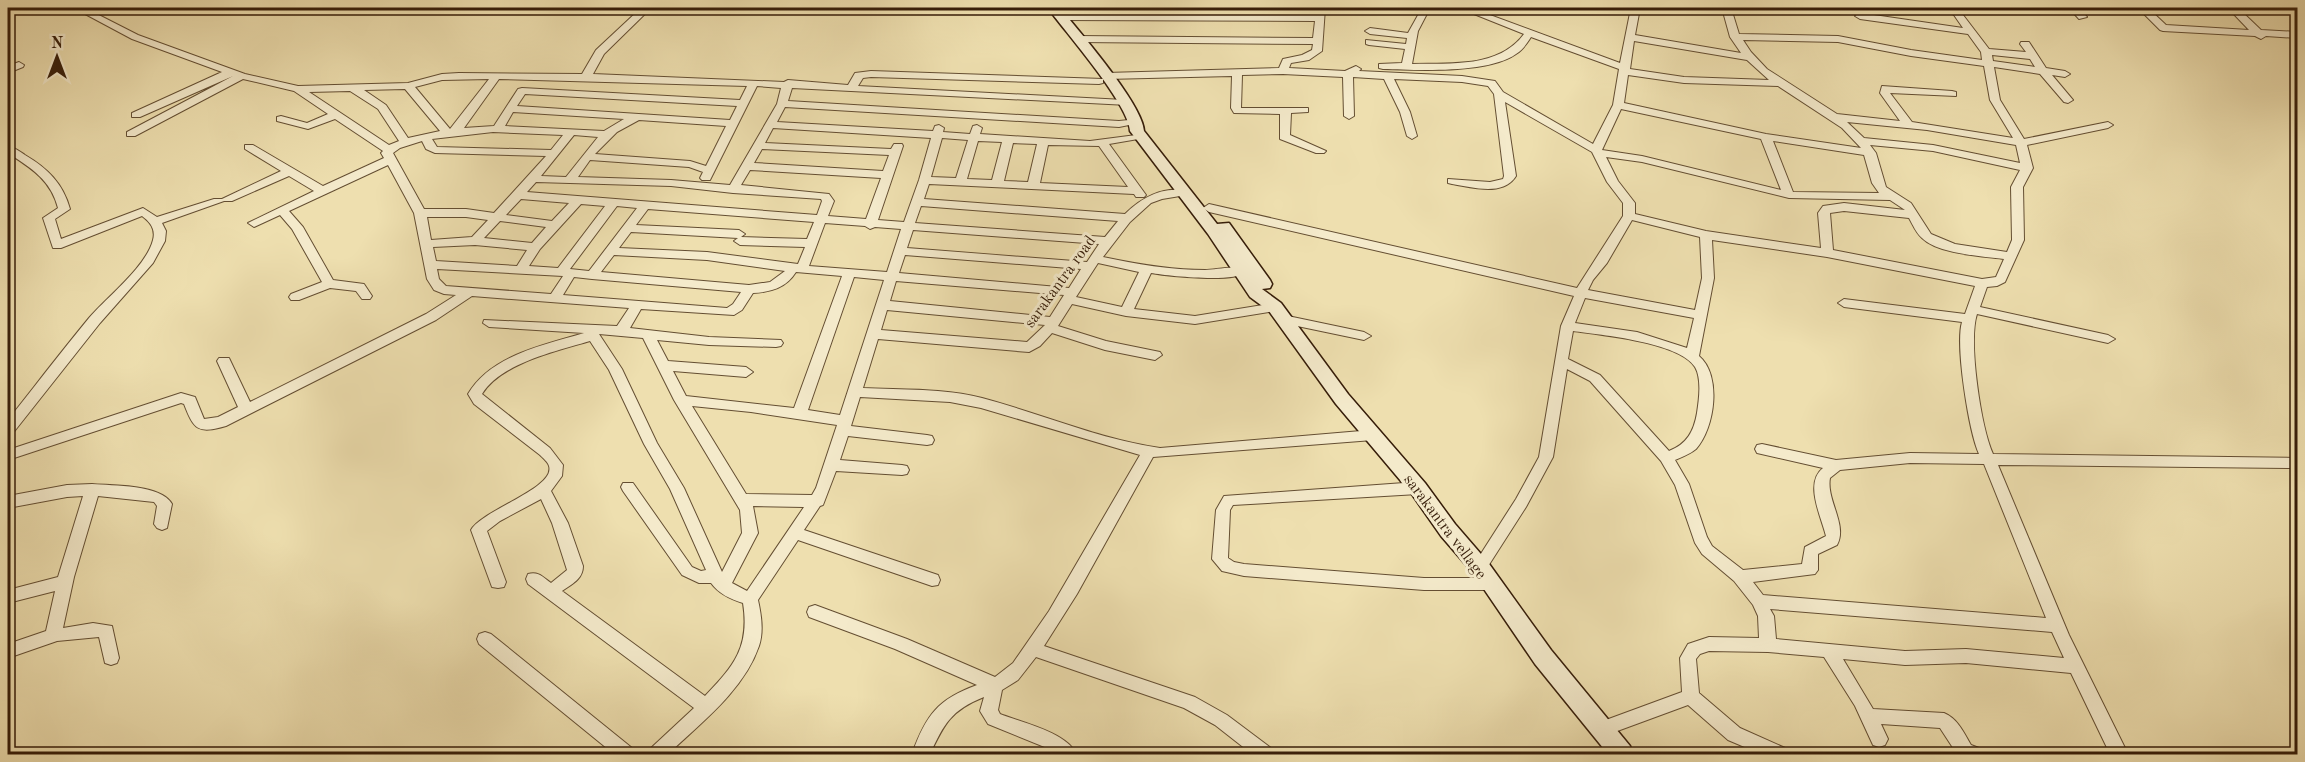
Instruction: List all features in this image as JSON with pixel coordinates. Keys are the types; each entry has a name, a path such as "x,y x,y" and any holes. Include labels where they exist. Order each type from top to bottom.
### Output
{"street":[{"path":"79,8 135,37 242,76 298,89 408,86 442,77 587,75 1121,100"},
{"path":"587,75 600,52 646,8"},
{"path":"1040,8 1121,100 1142,130"},
{"path":"1407,66 1412,36 1426,8"},
{"path":"1464,8 1625,70 1684,80 1778,83"},
{"path":"1597,152 1618,105 1635,8"},
{"path":"1727,8 1735,37 1778,83 1832,116 1862,141 1870,153 1878,181 1889,197"},
{"path":"1629,216 1706,235 1827,253 1982,283 1997,282 2018,240 2017,187 2027,168 2020,143 1995,100 1990,85 1990,64 1986,52 1957,13 1947,8"},
{"path":"2074,8 2082,17"},
{"path":"2143,8 2163,28 2298,35"},
{"path":"2232,8 2267,42"},
{"path":"2291,8 2298,8"},
{"path":"1057,12 1078,39 1102,78"},
{"path":"1057,12 1321,13 1319,41 1313,55 1287,61 1283,71"},
{"path":"1735,37 1818,37 1860,25 1971,32"},
{"path":"1860,25 1990,64 2065,74"},
{"path":"1370,31 1412,36"},
{"path":"1348,73 1362,67 1498,60 1513,52 1530,33"},
{"path":"1630,37 1753,58"},
{"path":"1078,39 1319,41"},
{"path":"1369,42 1410,47"},
{"path":"2025,44 2043,71 2068,100"},
{"path":"1986,52 2034,56"},
{"path":"8,70 20,65"},
{"path":"852,87 859,75 871,74 1102,78 1283,71 1479,81 1495,86 1499,94 1510,169 1507,181 1491,186 1452,181"},
{"path":"136,116 231,72"},
{"path":"1237,72 1236,108 1238,111 1304,110"},
{"path":"1348,73 1349,116"},
{"path":"451,131 496,75"},
{"path":"1387,75 1401,102 1412,136"},
{"path":"131,134 242,76"},
{"path":"603,114 606,94 605,76"},
{"path":"701,187 754,82"},
{"path":"733,190 782,104 788,83"},
{"path":"408,86 451,131"},
{"path":"353,88 382,107 406,143"},
{"path":"1909,125 1885,93 1886,88 1952,94"},
{"path":"298,89 390,154 420,213 428,244 433,279 438,287 453,293 555,297 729,312 738,307 749,289"},
{"path":"498,128 522,91 744,103"},
{"path":"1499,94 1597,152 1642,159 1789,195 1889,197 1904,204 1928,239 1946,245 2011,256"},
{"path":"782,104 1119,124 1142,130"},
{"path":"1618,105 1766,137 1870,153"},
{"path":"510,109 733,123"},
{"path":"1286,111 1284,137 1320,151"},
{"path":"603,114 613,119 616,125"},
{"path":"281,119 308,126 335,115"},
{"path":"657,754 729,681 742,664 751,645 754,626 750,599 818,501 833,465 855,392 876,334 908,226 925,180 943,115"},
{"path":"570,179 589,157 603,134 616,125 645,116"},
{"path":"1832,116 1957,131 2020,143 2108,125"},
{"path":"960,182 980,117"},
{"path":"770,125 1043,142 1102,143 1142,130"},
{"path":"254,223 323,191 406,143 426,137 451,131 498,128 603,134"},
{"name":"sarakantra vellage","path":"1142,130 1182,193 1214,231 1239,272 1256,293 1275,309 1342,399 1418,488 1543,657 1622,754"},
{"name":"sarakantra vellage","path":"1142,130 1209,208 1267,288 1275,309"},
{"path":"1957,131 1959,154"},
{"path":"475,242 500,217 571,132"},
{"path":"870,225 903,133"},
{"path":"426,137 430,147 435,150 555,153"},
{"path":"1766,137 1789,195"},
{"path":"996,185 1008,139"},
{"path":"1862,141 1898,143 2027,168"},
{"path":"1033,188 1043,142"},
{"path":"1102,143 1136,191 1148,201"},
{"path":"759,146 896,152"},
{"path":"249,147 323,191"},
{"path":"8,149 37,166 56,184 64,208 49,218 57,245 143,212 156,221 159,242 149,258 94,321 8,429"},
{"path":"1418,488 1229,501 1223,510 1220,559 1229,568 1244,570 1424,584 1484,575 1545,457 1567,326 1580,293 1629,216 1629,203 1613,182 1597,152"},
{"path":"589,157 690,164 710,171"},
{"path":"748,166 888,175"},
{"path":"156,221 223,200 290,171"},
{"path":"431,266 566,273 749,289 774,287 783,283 798,269 813,243 828,201 825,196 609,180 533,179"},
{"path":"594,202 609,180"},
{"path":"925,180 1033,188 1136,191"},
{"path":"739,261 738,213 746,191"},
{"name":"sarakantra road","path":"876,334 1019,348 1036,343 1052,325 1093,262 1128,218 1148,201 1182,193"},
{"path":"517,195 697,208 870,225 1110,241"},
{"path":"521,270 535,248 577,201"},
{"path":"555,297 566,273 614,202"},
{"path":"917,202 1128,218"},
{"path":"592,275 646,204"},
{"path":"1827,253 1824,213 1827,209 1844,207 1913,215"},
{"path":"682,231 697,208"},
{"path":"1209,208 1580,293 1701,315"},
{"path":"283,211 297,227 329,284"},
{"path":"420,213 500,217 555,225"},
{"path":"629,228 813,243"},
{"path":"1692,357 1708,278 1706,235"},
{"path":"428,244 475,242 535,248"},
{"path":"610,251 707,256 798,269 1070,295 1126,312 1195,320 1275,309 1364,336"},
{"path":"902,251 1093,262 1146,270 1189,273 1239,272"},
{"path":"1126,312 1146,270"},
{"path":"799,415 849,274"},
{"path":"1982,283 1971,314 1966,343 1979,438 2075,666 2096,702 2119,754"},
{"path":"295,297 329,284 360,287 366,296"},
{"path":"8,455 181,398 190,400 198,422 203,425 221,422 431,317 468,294"},
{"path":"1844,303 1971,314 2108,339"},
{"path":"621,331 637,305"},
{"path":"884,305 1052,325 1105,345 1155,355"},
{"path":"489,323 592,333 621,331 776,343"},
{"path":"1567,326 1647,339 1692,357 1704,374 1704,415 1698,438 1687,449 1666,457"},
{"path":"498,582 479,530 494,518 544,491 557,471 556,464 546,452 479,401 475,394 486,379 500,370 592,333"},
{"path":"592,333 615,369 647,436 677,488 719,581"},
{"path":"648,334 681,400 747,509 750,533 719,581"},
{"path":"224,361 246,409"},
{"path":"1562,361 1595,378 1666,457 1682,484 1700,539 1707,550 1740,577 1759,601 1766,616 1768,645"},
{"path":"662,365 746,372"},
{"path":"855,392 950,397 981,403 1149,452 1210,451 1373,435"},
{"path":"681,400 751,407 927,440"},
{"path":"1762,449 1836,465 1910,458 2298,463"},
{"path":"921,754 936,723 952,704 1006,681 1018,669 1070,592 1149,452"},
{"path":"833,465 902,470"},
{"path":"1740,577 1810,570 1810,551 1832,541 1834,536 1821,488 1823,477 1836,465"},
{"path":"628,487 687,571 699,577 719,581 750,599"},
{"path":"57,634 54,630 65,582 92,490"},
{"path":"8,502 67,491 92,490 159,498 165,504 162,525"},
{"path":"544,491 560,523 575,566 575,573 570,579 550,592"},
{"path":"742,500 818,501"},
{"path":"794,533 932,580"},
{"path":"534,579 705,706"},
{"path":"8,596 65,582"},
{"path":"1759,601 2058,626"},
{"path":"815,612 901,644 995,685"},
{"path":"8,651 57,634 99,629 106,631 111,658"},
{"path":"485,639 626,754"},
{"path":"1779,754 1734,734 1691,696 1688,658 1694,649 1709,644 1768,645 1905,658 1966,656 2075,666"},
{"path":"1032,649 1189,702 1221,720 1258,752"},
{"path":"1830,652 1879,739"},
{"path":"995,685 989,711 994,719 1053,742 1067,754"},
{"path":"1601,729 1691,696"},
{"path":"1868,716 1944,721 1952,729 1965,752 1973,754"}]}
